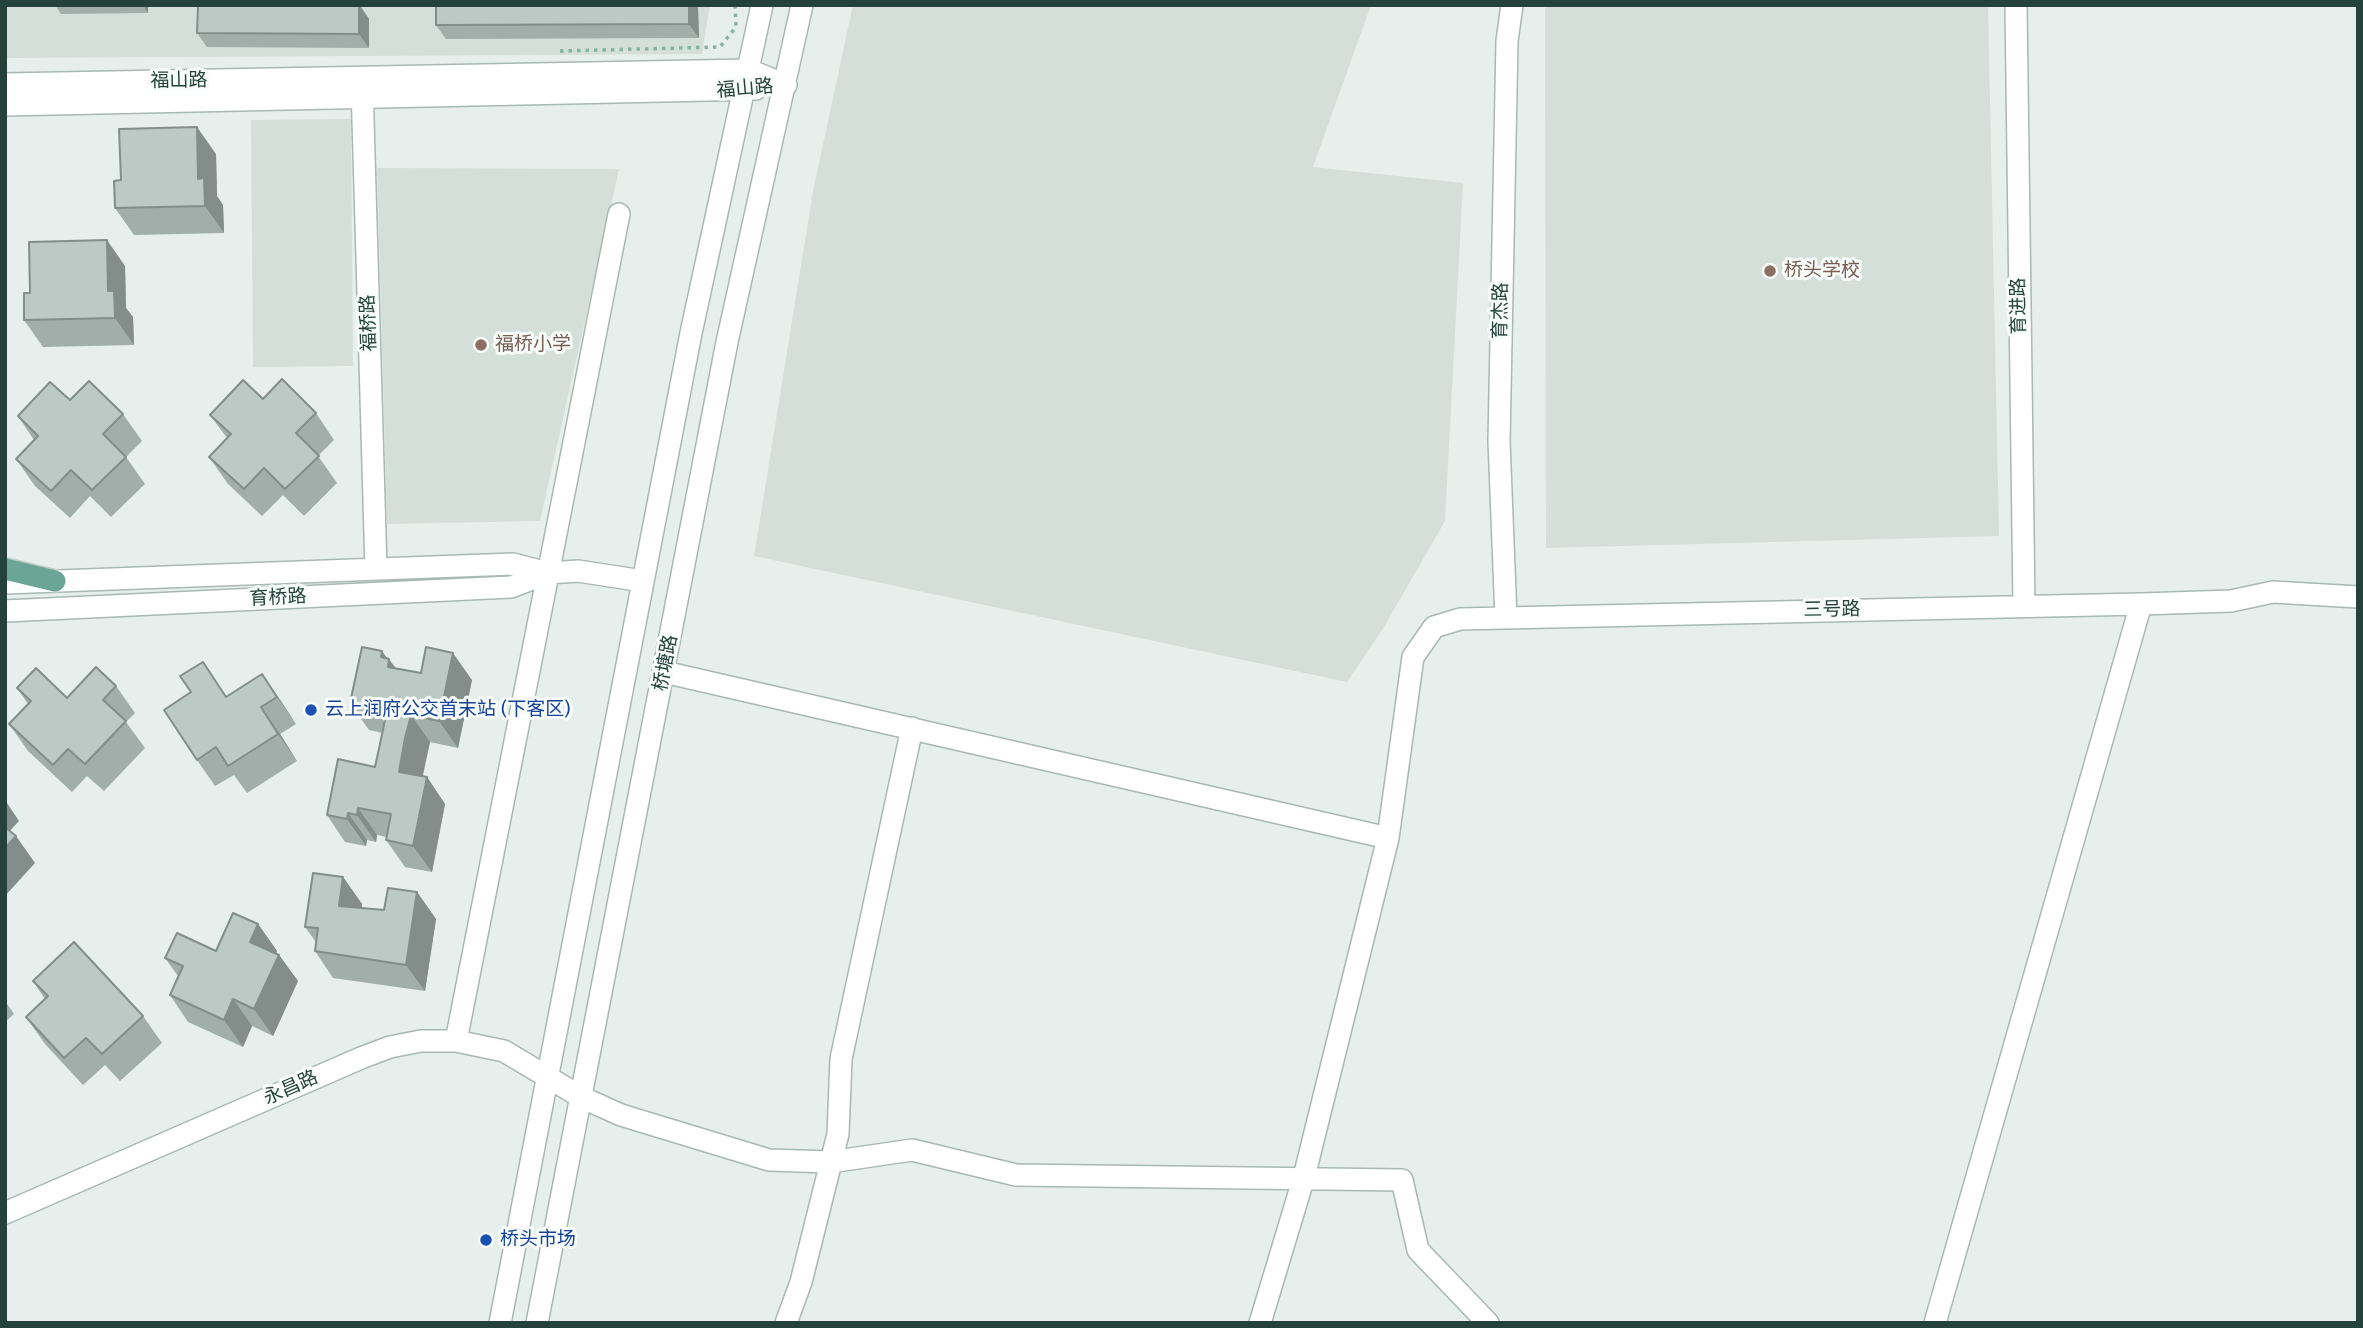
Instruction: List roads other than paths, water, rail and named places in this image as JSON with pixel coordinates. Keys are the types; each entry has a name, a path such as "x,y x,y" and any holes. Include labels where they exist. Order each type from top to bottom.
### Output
{"main road":[{"path":"5,569 55,581"}],"street":[{"name":"桥塘路","path":"500,1323 691,333 762,5"},
{"name":"桥塘路","path":"537,1323 727,342 802,5"},
{"name":"育杰路","path":"1506,618 1499,441 1507,41 1512,5"},
{"name":"育进路","path":"2016,5 2024,606"},
{"name":"福山路","path":"5,105 749,70 786,85"},
{"name":"福山路","path":"5,84 745,91 786,85"},
{"name":"福桥路","path":"362,88 376,569"},
{"path":"456,1041 619,214"},
{"name":"育桥路","path":"5,583 513,564 548,573"},
{"name":"育桥路","path":"5,611 511,587 548,573 578,571 643,582"},
{"name":"三号路","path":"1388,838 1413,657 1434,627 1460,620 2141,604 2231,601 2273,593 2358,597"},
{"path":"1935,1323 2141,604"},
{"path":"664,672 1388,838 1304,1177 1260,1323"},
{"path":"786,1323 801,1282 838,1134 841,1059 912,728"},
{"name":"永昌路","path":"5,1213 361,1058 390,1047 421,1041 456,1041 504,1051 580,1097 621,1115 769,1160 830,1162 912,1150 1016,1175 1402,1180 1419,1250 1489,1323"}],"place":[{"name":"桥头学校","path":"1770,271"},
{"name":"福桥小学","path":"481,345"},
{"name":"云上润府公交首末站 (下客区)","path":"311,710"},
{"name":"桥头市场","path":"486,1240"}]}
